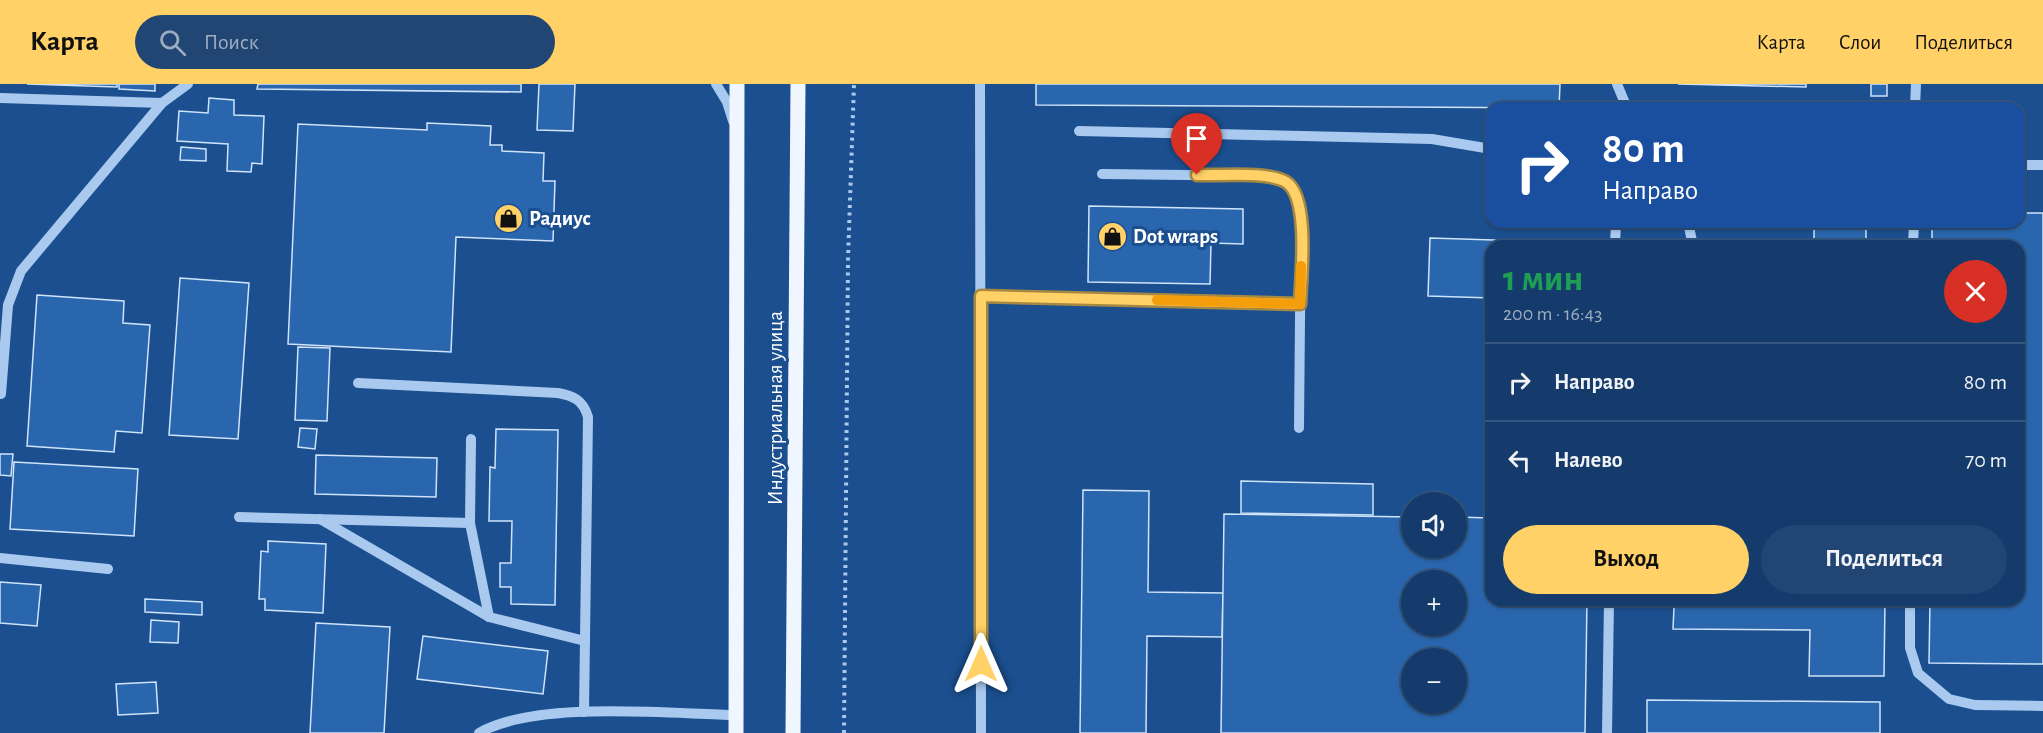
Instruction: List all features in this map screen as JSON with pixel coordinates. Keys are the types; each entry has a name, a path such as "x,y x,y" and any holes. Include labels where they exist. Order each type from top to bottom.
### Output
{"main road":[{"name":"Индустриальная улица","path":"736,733 737,84"},
{"name":"Индустриальная улица","path":"793,733 798,84"}],"street":[{"path":"1,394 8,304 21,271 162,103 188,84"},
{"path":"716,84 727,102 737,134"},
{"path":"980,84 981,733"},
{"path":"1617,84 1624,102"},
{"path":"1915,102 1916,84"},
{"path":"0,98 162,103"},
{"path":"1079,131 1432,139 1485,148"},
{"path":"2025,165 2043,165"},
{"path":"1102,174 1269,176 1287,182 1297,195 1301,210 1299,428"},
{"path":"981,296 1300,304"},
{"path":"358,383 558,393 572,396 585,405 588,417 584,712"},
{"path":"471,439 470,523 489,617"},
{"path":"239,517 470,523"},
{"path":"320,519 489,617 585,641"},
{"path":"0,558 108,570"},
{"path":"1607,733 1609,606"},
{"path":"1910,606 1910,648 1918,673 1949,699 1975,705 2043,706"},
{"path":"480,733 489,728 546,714 584,712 736,715"}],"path":[{"path":"844,733 848,259 854,84"}],"building":[{"path":"27,84 117,84 117,87"},
{"path":"119,84 155,84 155,91 119,89"},
{"path":"258,84 521,84 521,92 257,89"},
{"path":"539,84 575,84 573,131 537,130"},
{"path":"1036,84 1560,84 1559,102 1485,102 1485,108 1036,105"},
{"path":"1678,84 1806,84 1806,87"},
{"path":"1871,84 1887,84 1887,96 1871,96"},
{"path":"209,98 234,100 234,115 264,116 262,164 252,163 251,172 227,171 228,144 177,141 179,111 208,113"},
{"path":"427,123 491,126 490,145 502,145 502,151 544,153 543,181 555,181 553,241 456,237 451,352 288,344 298,124 427,130"},
{"path":"181,147 206,149 206,161 180,160"},
{"path":"1089,206 1243,209 1243,244 1211,243 1210,284 1088,282"},
{"path":"2025,213 2043,213 2043,664 1929,663 1930,606 2025,606 2025,240 1932,240 1932,228 2025,228"},
{"path":"1814,228 1866,228 1866,240 1814,240"},
{"path":"1430,238 1493,240 1485,240 1485,298 1428,296"},
{"path":"180,278 249,283 238,439 169,435"},
{"path":"37,295 124,301 123,323 150,325 142,433 116,431 114,452 27,446"},
{"path":"298,347 330,348 327,421 295,420"},
{"path":"300,428 317,429 315,449 298,447"},
{"path":"496,429 558,430 555,605 511,604 511,587 500,587 500,563 511,563 512,521 489,521 490,467 495,468"},
{"path":"0,454 13,454 11,476 0,475"},
{"path":"316,455 437,458 436,497 315,494"},
{"path":"14,462 138,469 134,536 10,529"},
{"path":"1241,481 1373,484 1373,515 1241,513"},
{"path":"1083,490 1149,491 1148,592 1223,593 1222,637 1147,636 1146,733 1080,733"},
{"path":"1224,514 1401,517 1401,558 1467,558 1467,517 1485,518 1485,606 1587,606 1585,733 1221,733"},
{"path":"268,541 326,544 323,613 265,610 265,599 259,599 261,551 268,552"},
{"path":"0,582 41,585 37,626 0,623"},
{"path":"145,599 202,602 202,615 145,612"},
{"path":"1649,606 1885,606 1884,676 1809,676 1810,630 1673,629 1674,607"},
{"path":"151,620 179,622 178,643 150,642"},
{"path":"316,623 390,627 384,733 310,733"},
{"path":"423,636 548,651 543,694 417,679"},
{"path":"156,682 158,713 118,715 116,684"},
{"path":"1647,700 1880,702 1880,733 1647,733"}],"slow traffic":[{"path":"1157,300 1300,304 1301,266"}],"place":[{"name":"Радиус","path":"508,218"},
{"name":"Dot wraps","path":"1112,236"}],"route":[{"path":"981,664 981,296 1300,304 1301,210 1297,195 1287,182 1269,176 1197,175"}]}
